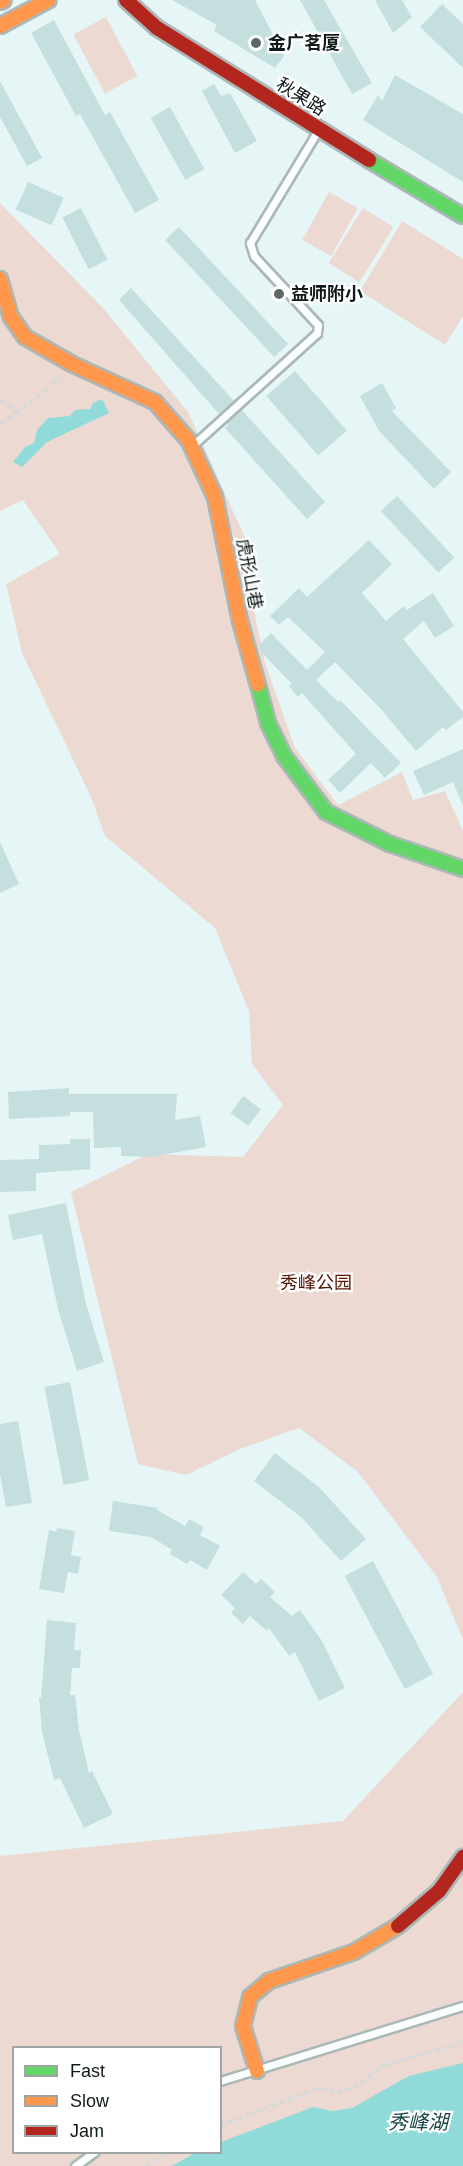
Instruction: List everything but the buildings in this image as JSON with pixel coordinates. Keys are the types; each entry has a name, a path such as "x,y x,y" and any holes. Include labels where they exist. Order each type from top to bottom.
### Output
{"street":[{"path":"0,27 49,0"},
{"name":"秋果路","path":"126,0 157,28 319,130 463,216"},
{"name":"虎形山巷","path":"0,279 11,317 26,337 72,364 155,402 192,446 215,497 243,633 268,723 284,756 326,812 390,844 463,869"},
{"path":"257,2071 243,2026 250,1997 268,1981 354,1952 407,1921 439,1891 463,1857"}],"lane":[{"path":"192,446 317,333 318,325 254,256 250,243 319,130"},
{"path":"222,2080 463,2006"},
{"path":"75,2166 91,2154"}],"path":[{"path":"0,424 45,391 72,364"},
{"path":"0,399 18,412"},
{"path":"222,2124 320,2087 337,2092 353,2087 383,2065 463,2042"},
{"path":"145,2166 162,2154"}],"green space":[{"path":"106,17 137,76 105,94 73,34"},
{"path":"329,192 358,208 331,256 302,240"},
{"name":"秀峰公园","path":"0,203 103,308 188,412 257,564 255,616 265,663 295,748 338,805 402,772 413,800 445,791 463,831 463,1640 437,1577 358,1472 299,1428 240,1449 186,1475 138,1464 71,1192 148,1154 243,1157 283,1105 252,1064 249,1011 215,928 105,836 91,797 22,653 6,584 60,554 23,500 0,511"},
{"path":"363,208 394,227 359,282 329,263"},
{"path":"402,221 463,259 463,316 445,345 360,291"},
{"path":"463,1692 463,2166 0,2166 0,1856 343,1821"}],"water":[{"path":"102,399 109,413 47,442 22,467 13,462 25,447 34,443 37,430 48,418 70,416 75,410 90,409 93,403"},
{"name":"秀峰湖","path":"463,2063 463,2166 172,2166 193,2154 222,2154 222,2142 313,2107 331,2111 352,2108 409,2076"}],"traffic: fast":[{"path":"369,160 463,216"},
{"path":"258,685 268,723 284,756 326,812 390,844 463,869"}],"traffic: slow":[{"path":"0,2 4,0"},
{"path":"0,26 49,0"},
{"path":"0,279 11,317 25,337 72,364 155,402 189,441 215,497 240,621 258,685"},
{"path":"257,2071 243,2026 250,1997 269,1981 354,1952 398,1926"}],"traffic: jam":[{"path":"126,0 157,28 369,160"},
{"path":"398,1926 439,1891 463,1857"}],"place":[{"name":"金广茗厦","path":"256,43"},
{"name":"益师附小","path":"279,294"}]}
